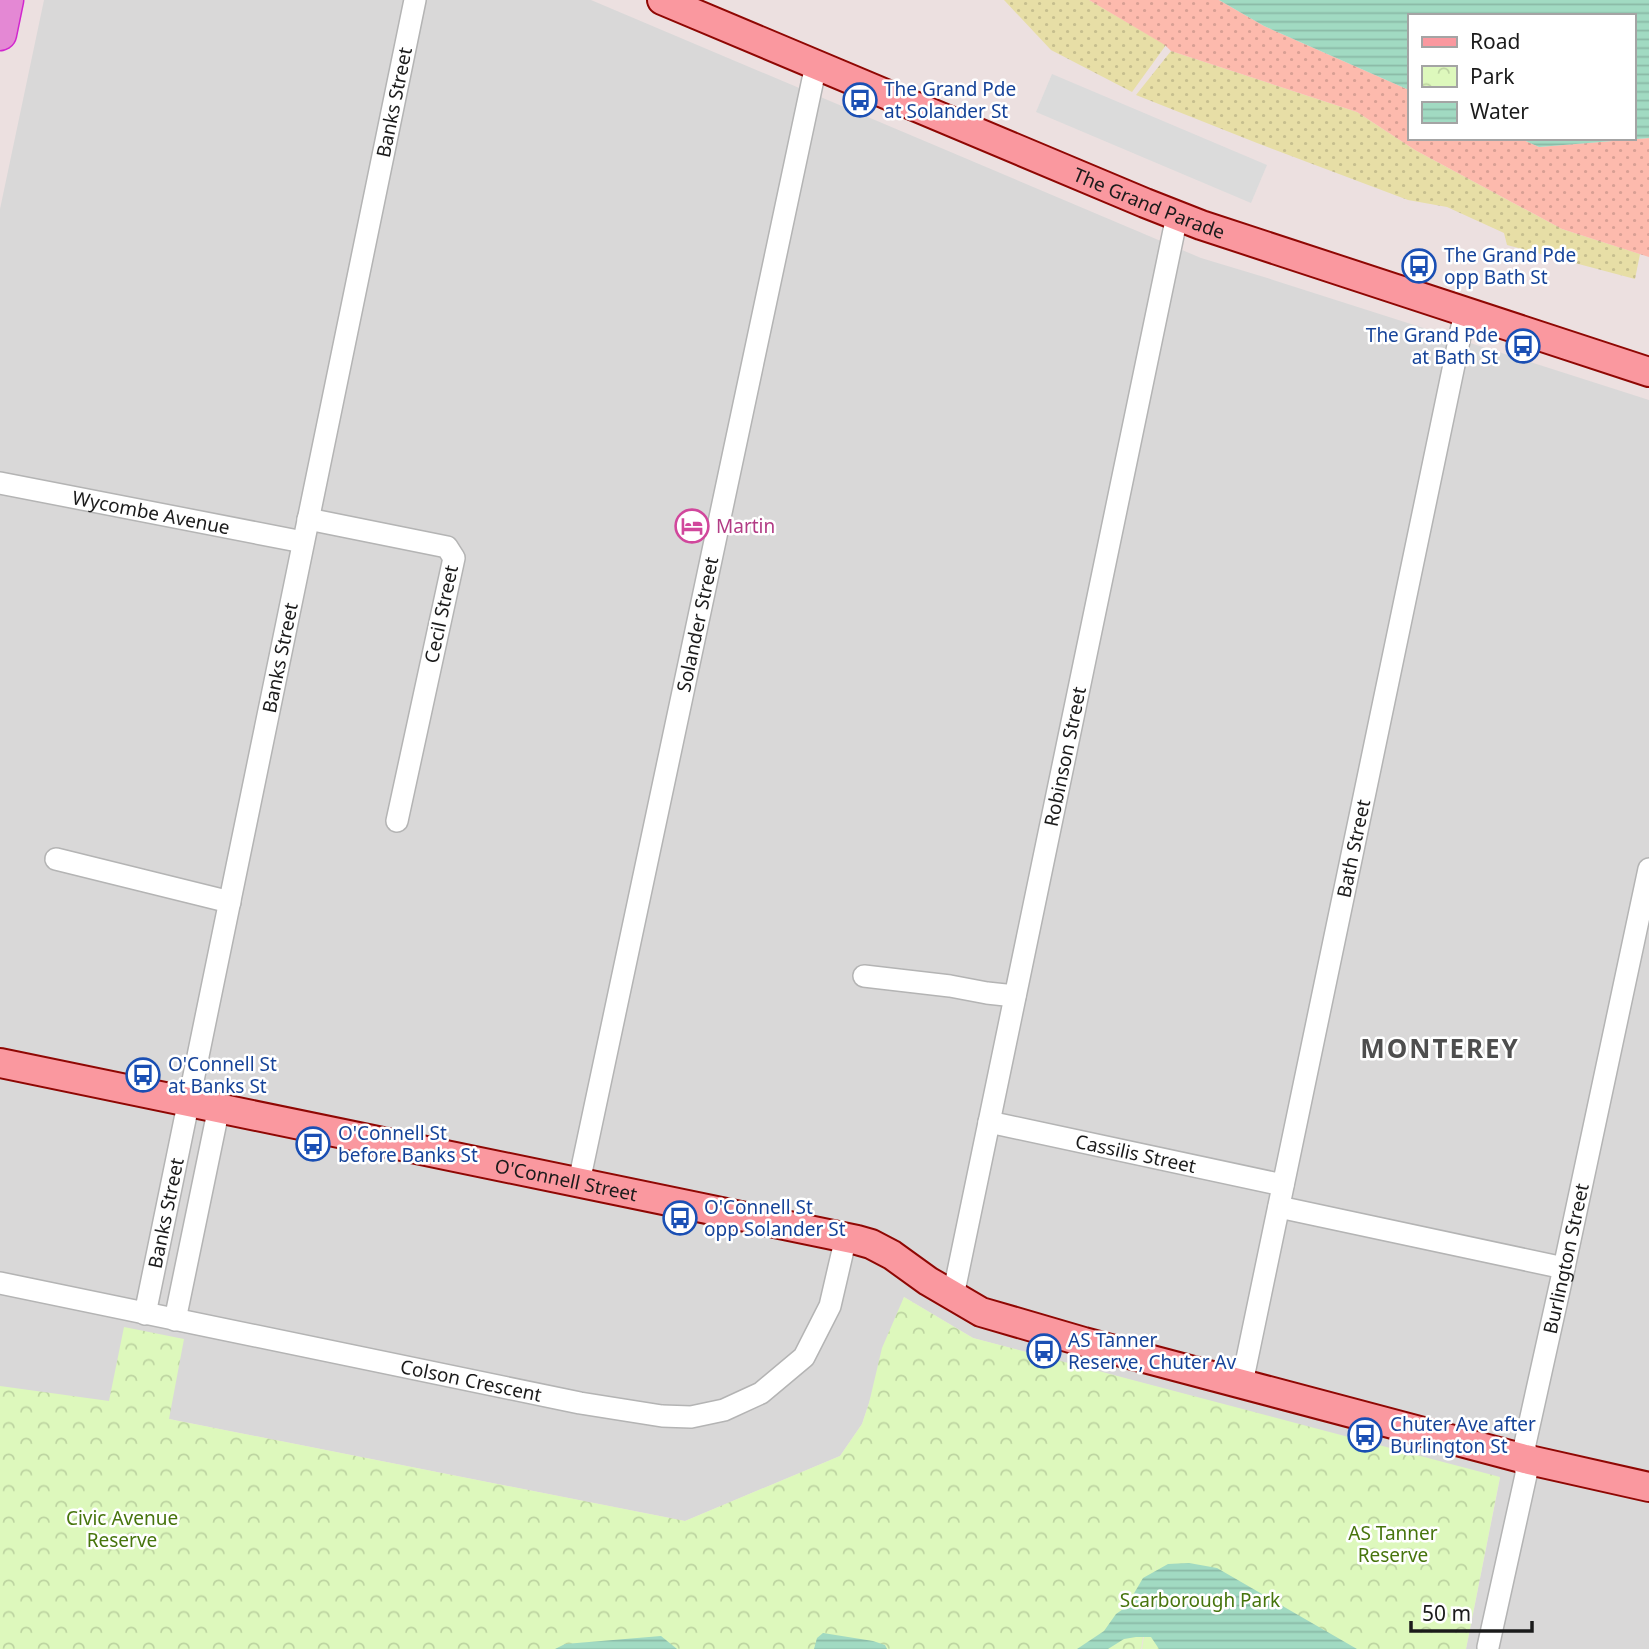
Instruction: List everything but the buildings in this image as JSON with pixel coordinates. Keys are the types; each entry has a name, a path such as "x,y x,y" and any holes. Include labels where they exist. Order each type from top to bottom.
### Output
{"highway":[{"path":"0,34 7,0"}],"main road":[{"name":"The Grand Parade","path":"662,0 1177,216 1649,372"},
{"name":"The Grand Parade","path":"706,0 1184,201 1649,354"},
{"name":"O'Connell Street","path":"0,1063 846,1237 871,1244 892,1255 981,1312 1525,1459 1649,1487"}],"street":[{"name":"Banks Street","path":"145,1314 415,0"},
{"name":"Solander Street","path":"579,1182 816,65"},
{"name":"Robinson Street","path":"953,1296 1177,216"},
{"name":"Bath Street","path":"1242,1383 1465,312"},
{"name":"Wycombe Avenue","path":"0,483 303,542"},
{"name":"Cecil Street","path":"308,519 447,547 454,558 397,821"},
{"path":"56,859 230,902"},
{"name":"Burlington Street","path":"1488,1647 1526,1475 1525,1444 1649,869"},
{"path":"864,976 1015,996"},
{"name":"Banks Street","path":"175,1320 219,1107"},
{"name":"Cassilis Street","path":"989,1122 1283,1185"},
{"path":"1279,1206 1564,1268"},
{"name":"Colson Crescent","path":"0,1283 580,1404 691,1418 724,1410 761,1393 804,1357 830,1306 846,1237"}],"shaded area":[{"path":"44,0 591,0 1201,258 1649,400 1649,1649 1466,1649 1500,1478 973,1338 904,1297 862,1424 840,1456 685,1521 169,1419 0,1392 0,209"},
{"path":"1004,0 1089,0 1166,45 1132,92 1051,50"},
{"path":"1171,51 1357,112 1415,150 1562,229 1640,254 1635,279 1507,245 1504,233 1447,207 1408,200 1136,95"},
{"path":"1052,74 1267,165 1251,203 1036,112"}],"sand":[{"path":"1089,0 1219,0 1264,26 1408,90 1408,140 1523,140 1539,147 1649,138 1649,257 1562,229 1415,150 1357,112 1171,51"}],"green space":[{"name":"Civic Avenue Reserve","path":"904,1297 973,1338 1500,1477 1466,1649 1142,1649 1158,1552 1141,1649 0,1649 0,1386 109,1401 124,1327 184,1339 169,1419 685,1521 840,1456 862,1424 882,1348"}],"water":[{"path":"1219,0 1649,0 1649,138 1635,139 1635,14 1408,14 1408,90 1264,26"},
{"path":"1523,140 1625,140 1539,147"},
{"name":"Scarborough Park","path":"1189,1563 1217,1568 1357,1649 1159,1649 1151,1637 1136,1637 1124,1639 1108,1649 1077,1649 1104,1631 1116,1614 1126,1607 1143,1578 1168,1564"},
{"path":"823,1633 873,1641 885,1645 887,1649 814,1649 817,1638"},
{"path":"661,1636 677,1649 555,1649 565,1644"}],"place":[{"name":"The Grand Pde at Solander St","path":"860,100"},
{"name":"The Grand Pde opp Bath St","path":"1419,266"},
{"name":"The Grand Pde at Bath St","path":"1523,346"},
{"name":"Martin","path":"692,526"},
{"name":"O'Connell St at Banks St","path":"143,1075"},
{"name":"O'Connell St before Banks St","path":"313,1144"},
{"name":"O'Connell St opp Solander St","path":"680,1218"},
{"name":"AS Tanner Reserve, Chuter Av","path":"1044,1351"},
{"name":"Chuter Ave after Burlington St","path":"1365,1435"}],"district":[{"name":"MONTEREY","path":"1440,1049"}],"park label":[{"name":"AS Tanner Reserve","path":"1393,1544"}]}
